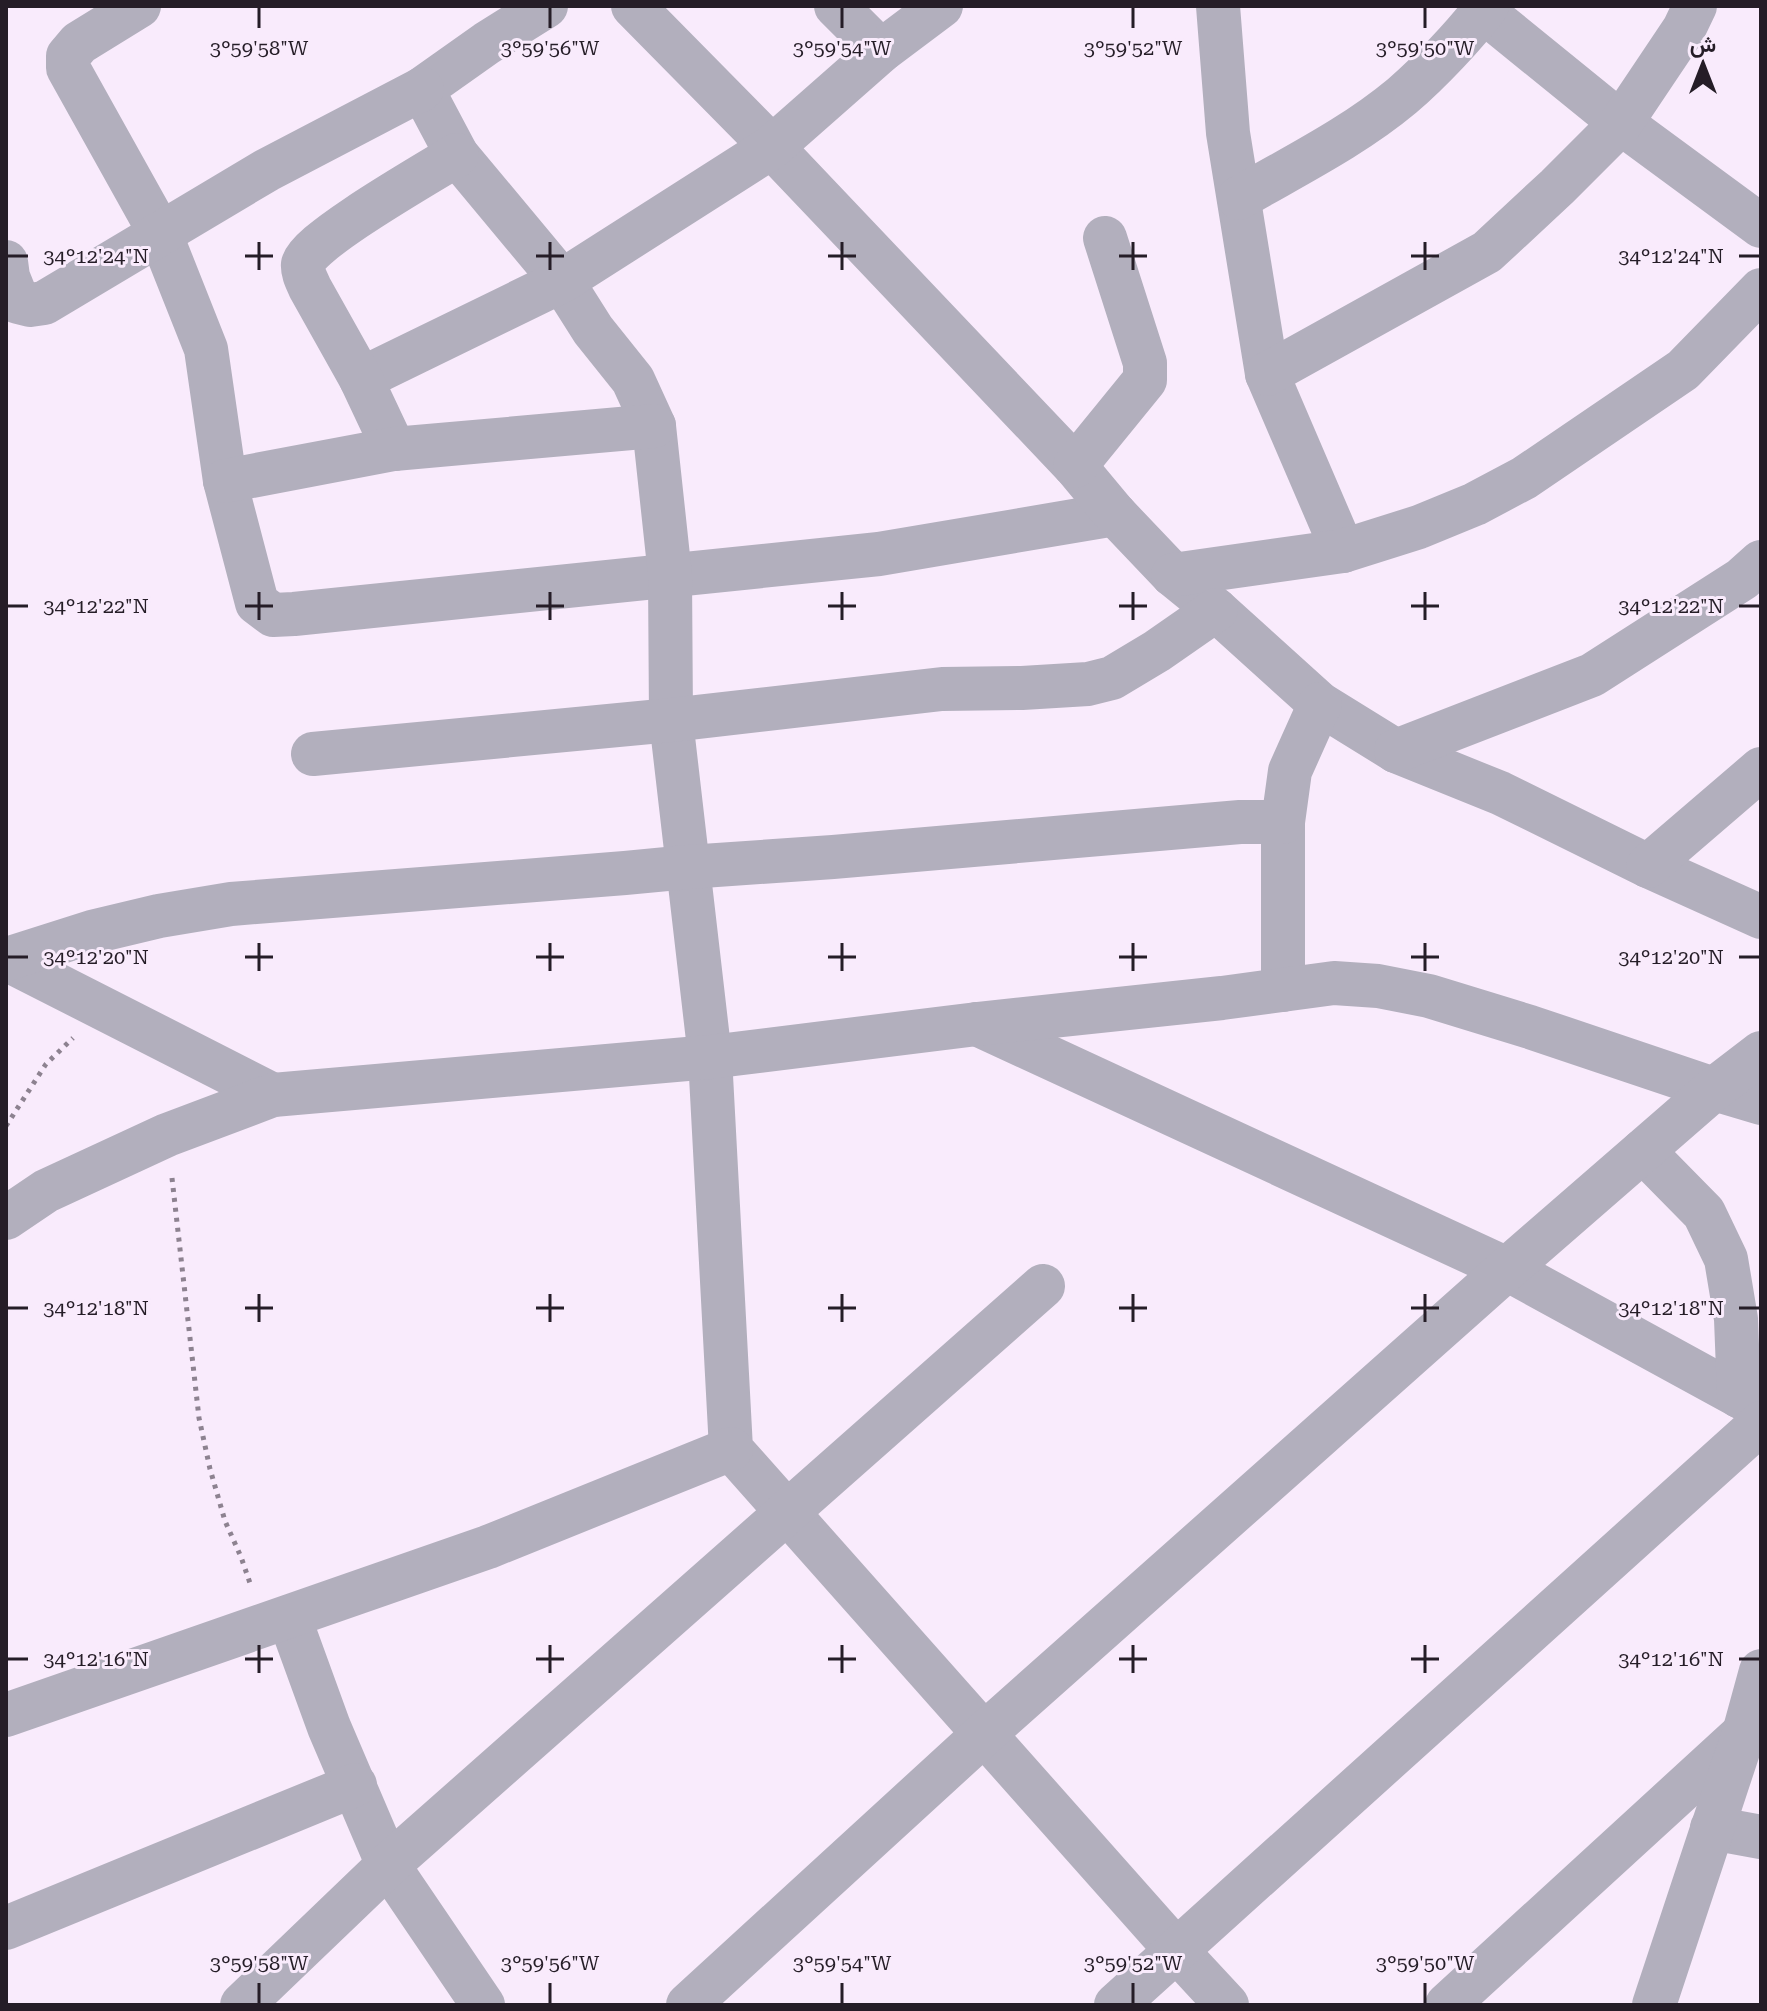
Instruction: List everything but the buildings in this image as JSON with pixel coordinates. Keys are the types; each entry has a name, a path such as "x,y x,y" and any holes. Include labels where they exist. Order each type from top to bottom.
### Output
{"street":[{"path":"139,6 79,43 68,56 68,68 160,233 206,349 225,481 257,603 273,615 879,554 1115,514"},
{"path":"6,262 18,302 30,305 44,303 267,170 422,89 546,6"},
{"path":"633,6 772,147 1075,466 1173,575 1320,704 1396,751 1500,793 1648,866 1761,917"},
{"path":"836,6 881,51"},
{"path":"361,379 562,281 772,147 881,51 941,6"},
{"path":"1218,6 1228,133 1267,374 1343,551"},
{"path":"1267,374 1487,252 1621,123 1684,29 1695,6"},
{"path":"1239,198 1347,136 1402,96 1448,51 1485,8 1621,123 1761,226"},
{"path":"422,89 457,155 562,281 593,330 633,380 654,426 670,575 671,720 710,1057 731,1449 1227,2005"},
{"path":"394,449 361,379 310,288 303,263 307,255 342,227 457,155"},
{"path":"1075,466 1145,380 1145,363 1105,238"},
{"path":"1173,575 1343,551 1419,527 1475,504 1524,478 1683,370 1761,290"},
{"path":"225,481 394,449 654,426"},
{"path":"1396,751 1592,675 1742,579 1761,562"},
{"path":"313,754 671,720 942,689 1088,684 1112,678 1216,610"},
{"path":"1283,990 1283,822 1290,771 1320,704"},
{"path":"1648,866 1761,769"},
{"path":"7,959 92,932 159,916 231,904 1240,822 1283,822"},
{"path":"7,959 273,1095"},
{"path":"6,1218 46,1191 167,1135 273,1095 710,1057 1334,983 1378,986 1429,996 1761,1103"},
{"path":"977,1024 1507,1269 1754,1409"},
{"path":"688,2005 984,1734 1507,1269 1714,1089 1761,1053"},
{"path":"1643,1151 1704,1213 1726,1259 1754,1409"},
{"path":"242,2005 388,1865 1043,1286"},
{"path":"1116,2005 1754,1409"},
{"path":"6,1715 488,1547 731,1449"},
{"path":"276,1621 329,1727 388,1865 483,2005"},
{"path":"1654,2005 1744,1733 1761,1671"},
{"path":"1447,2005 1744,1733"},
{"path":"6,1928 355,1785"},
{"path":"1712,1828 1761,1837"}],"path":[{"path":"6,1126 46,1064 105,1008"},
{"path":"167,1135 199,1418 210,1469 225,1521 276,1621"}]}
